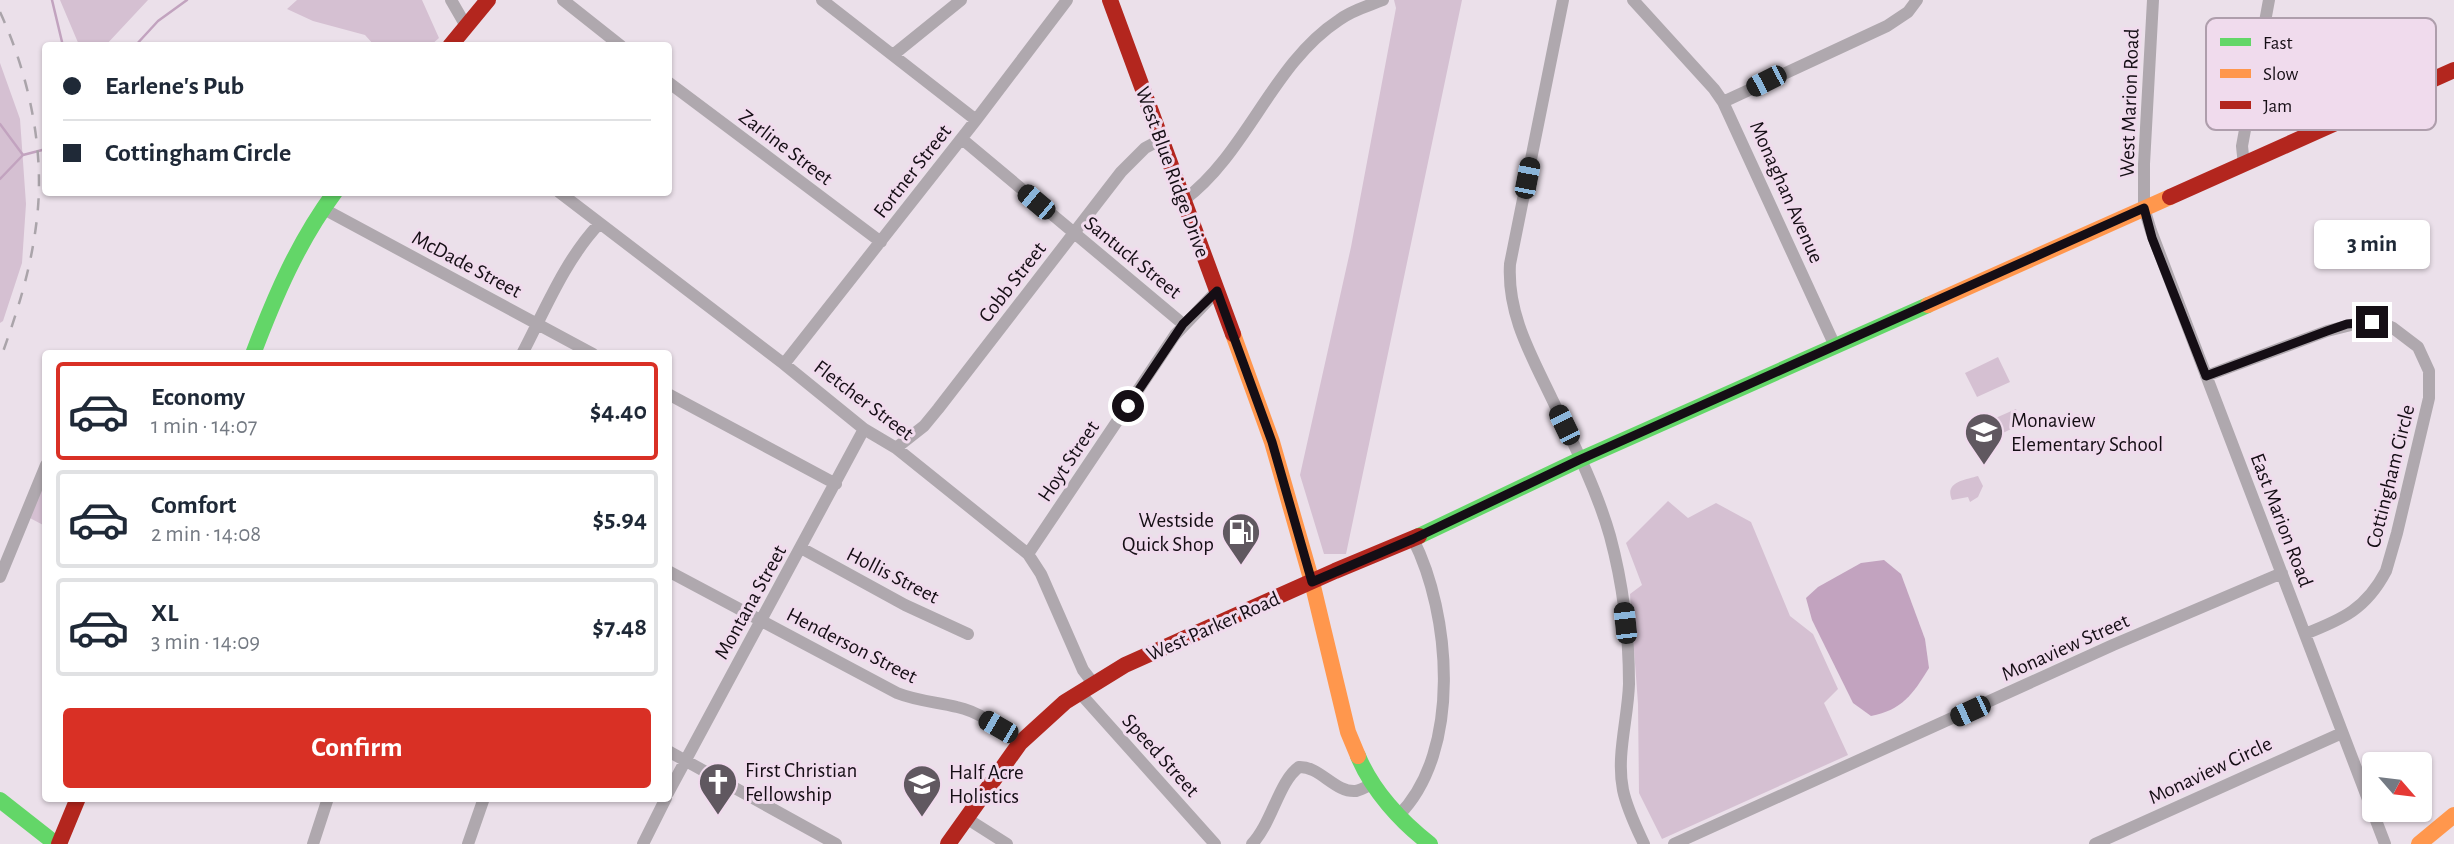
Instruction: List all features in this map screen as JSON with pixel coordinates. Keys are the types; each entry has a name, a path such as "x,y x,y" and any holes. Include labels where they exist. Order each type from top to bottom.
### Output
{"street":[{"path":"451,0 466,26"},
{"path":"453,42 488,0"},
{"path":"563,0 616,42"},
{"path":"822,0 976,120"},
{"path":"893,55 961,0"},
{"name":"Fortner Street","path":"785,364 962,139 1067,0"},
{"name":"West Blue Ridge Drive","path":"1110,0 1272,442 1312,582 1348,732 1372,784 1414,832 1430,844"},
{"path":"1184,200 1197,191 1217,167 1293,64 1321,34 1350,13 1383,0"},
{"path":"1563,0 1517,229 1509,282 1513,308 1523,339 1579,460 1609,535 1624,606 1629,682 1622,788 1631,817 1644,844"},
{"name":"Monaghan Avenue","path":"1633,0 1724,102 1835,346"},
{"path":"1724,102 1887,26 1908,12 1917,0"},
{"name":"West Marion Road","path":"2144,208 2152,0"},
{"path":"2266,18 2269,0"},
{"name":"West Parker Road","path":"2436,78 2454,70"},
{"name":"Zarline Street","path":"672,85 881,242"},
{"path":"2244,164 2242,146 2245,130"},
{"name":"West Parker Road","path":"948,844 1020,743 1048,715 1079,692 1125,665 1413,539 1579,460 2320,130"},
{"name":"Santuck Street","path":"962,139 1183,324"},
{"name":"Cobb Street","path":"896,448 924,426 938,410 1121,172 1145,148 1160,140"},
{"path":"255,350 290,260 332,196"},
{"name":"Fletcher Street","path":"564,196 785,364 864,429 896,448 1028,554 1041,574 1083,670 1093,683"},
{"name":"McDade Street","path":"323,208 586,350"},
{"name":"East Marion Road","path":"2144,208 2152,238 2385,844"},
{"path":"524,350 573,258 599,224"},
{"name":"Hoyt Street","path":"1028,554 1183,324 1217,291"},
{"name":"Cottingham Circle","path":"2206,376 2327,331 2363,322 2382,323 2398,330 2418,347 2425,359 2430,382 2427,411 2386,571 2373,592 2357,609 2305,634"},
{"path":"672,396 836,484"},
{"name":"Montana Street","path":"672,786 864,429"},
{"path":"0,577 42,475"},
{"path":"1399,815 1414,800 1425,778 1437,737 1443,690 1440,618 1431,585 1413,539"},
{"name":"Hollis Street","path":"801,548 905,605 968,634"},
{"name":"Henderson Street","path":"672,573 897,693 923,702 958,707 975,713 1020,743"},
{"name":"Monaview Street","path":"1674,844 2113,645 2282,573"},
{"name":"Speed Street","path":"1079,692 1215,844"},
{"name":"Monaview Circle","path":"2095,844 2342,733"},
{"path":"672,753 836,844"},
{"path":"1252,844 1264,830 1292,774 1299,767 1309,768 1347,789 1356,791 1372,784"},
{"path":"0,800 57,844 76,802"},
{"path":"313,844 327,802"},
{"path":"468,844 483,802"},
{"name":"Montana Street","path":"643,844 664,802"},
{"path":"2419,844 2454,815"},
{"path":"966,818 1007,844"}],"shaded area":[{"path":"60,0 148,0 109,42 78,42"},
{"path":"297,0 422,0 439,38 434,42 371,42 365,35 313,21 287,9"},
{"path":"1394,0 1462,0 1346,554 1324,554 1300,475 1351,247 1396,8"},
{"path":"0,63 20,119 26,204 22,263 3,321 0,323"},
{"path":"1998,357 2010,382 1977,397 1965,373"},
{"path":"2016,409 2021,421 2016,423 2017,426 2003,433 2001,430 1996,433 1991,420"},
{"path":"1978,476 1983,486 1978,497 1970,502 1968,497 1952,500 1950,494 1953,486"},
{"path":"42,482 42,524 28,517"},
{"path":"1668,501 1688,518 1716,503 1751,522 1790,616 1813,634 1838,689 1824,703 1848,755 1662,839 1639,793 1638,704 1630,594 1642,585 1626,543"},
{"path":"1884,560 1901,574 1925,639 1929,668 1906,700 1891,710 1871,716 1853,703 1812,620 1806,598 1818,587 1861,563"}],"waterway":[{"path":"52,0 62,42"},
{"path":"139,42 158,21 187,0"},
{"path":"0,124 23,155"},
{"path":"0,179 23,155 42,150"}],"railway":[{"path":"0,12 11,37 27,90 39,172 39,199 30,261 0,360"}],"traffic: fast":[{"path":"255,350 288,270 332,196"},
{"path":"1419,536 1579,460 1928,305"},
{"path":"1358,756 1371,781 1388,804 1408,826 1430,844"},
{"path":"0,800 56,844"}],"traffic: slow":[{"path":"1928,305 2170,197"},
{"path":"1233,334 1272,442 1312,582 1348,732 1358,756"},
{"path":"2419,844 2454,815"}],"traffic: jam":[{"path":"453,42 488,0"},
{"path":"1110,0 1233,334"},
{"path":"2436,78 2454,70"},
{"path":"2170,197 2320,130"},
{"path":"948,844 1020,743 1065,702 1125,665 1419,536"},
{"path":"59,844 76,802"}],"place":[{"name":"Monaview Elementary School","path":"1984,466"},
{"name":"Westside Quick Shop","path":"1241,566"},
{"name":"First Christian Fellowship","path":"718,816"},
{"name":"Half Acre Holistics","path":"922,818"}],"route":[{"path":"1128,406 1183,324 1217,291 1272,442 1312,582 1413,539 1579,460 2144,208 2152,238 2206,376 2347,324 2372,322"}]}
